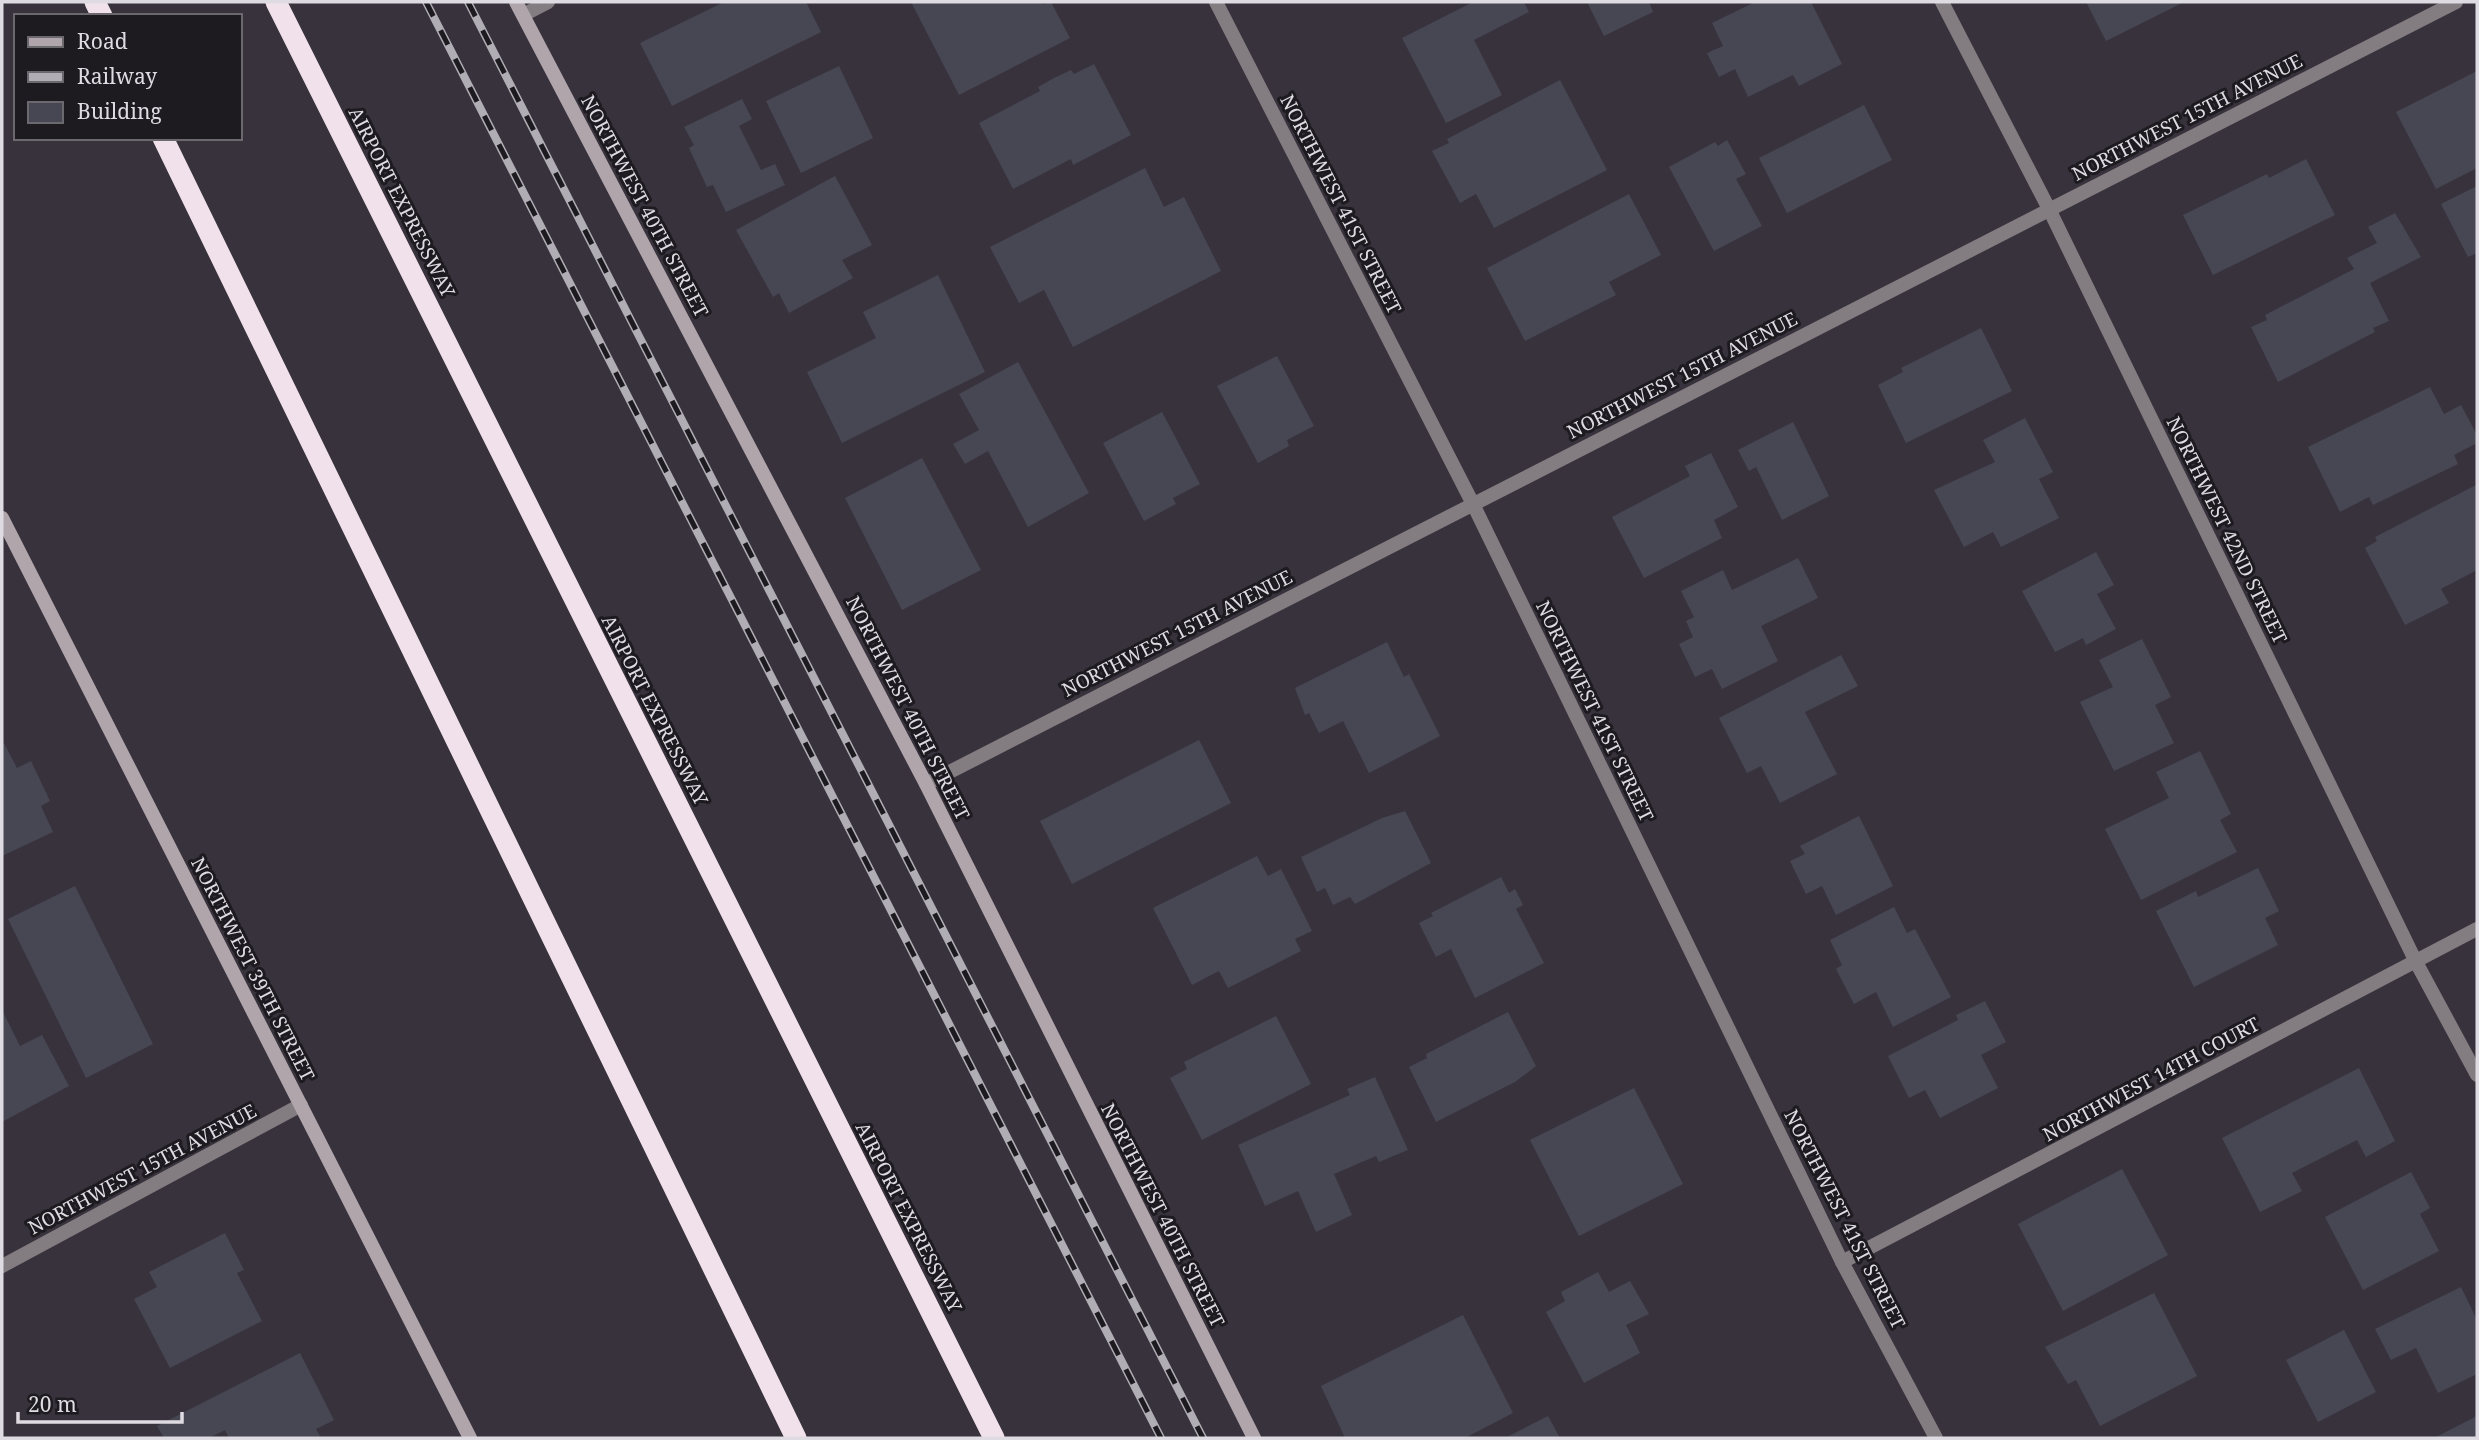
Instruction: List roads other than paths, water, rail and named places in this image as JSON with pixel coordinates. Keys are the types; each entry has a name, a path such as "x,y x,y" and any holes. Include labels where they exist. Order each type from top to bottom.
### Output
{"highway":[{"name":"AIRPORT EXPRESSWAY","path":"276,2 993,1438"},
{"path":"164,140 796,1438"}],"main road":[{"name":"NORTHWEST 40TH STREET","path":"520,8 926,784 1254,1438"},
{"name":"NORTHWEST 39TH STREET","path":"2,517 470,1438"}],"street":[{"path":"520,8 548,2"},
{"name":"NORTHWEST 41ST STREET","path":"1216,2 1473,504 1842,1262 1936,1438"},
{"name":"NORTHWEST 42ND STREET","path":"1942,2 2049,209 2416,962 2477,1074"},
{"name":"NORTHWEST 15TH AVENUE","path":"926,784 2456,2"},
{"name":"NORTHWEST 14TH COURT","path":"1842,1262 2477,929"},
{"name":"NORTHWEST 15TH AVENUE","path":"2,1266 300,1105"}],"railway":[{"path":"426,2 1161,1438"},
{"path":"468,2 1203,1438"}]}
